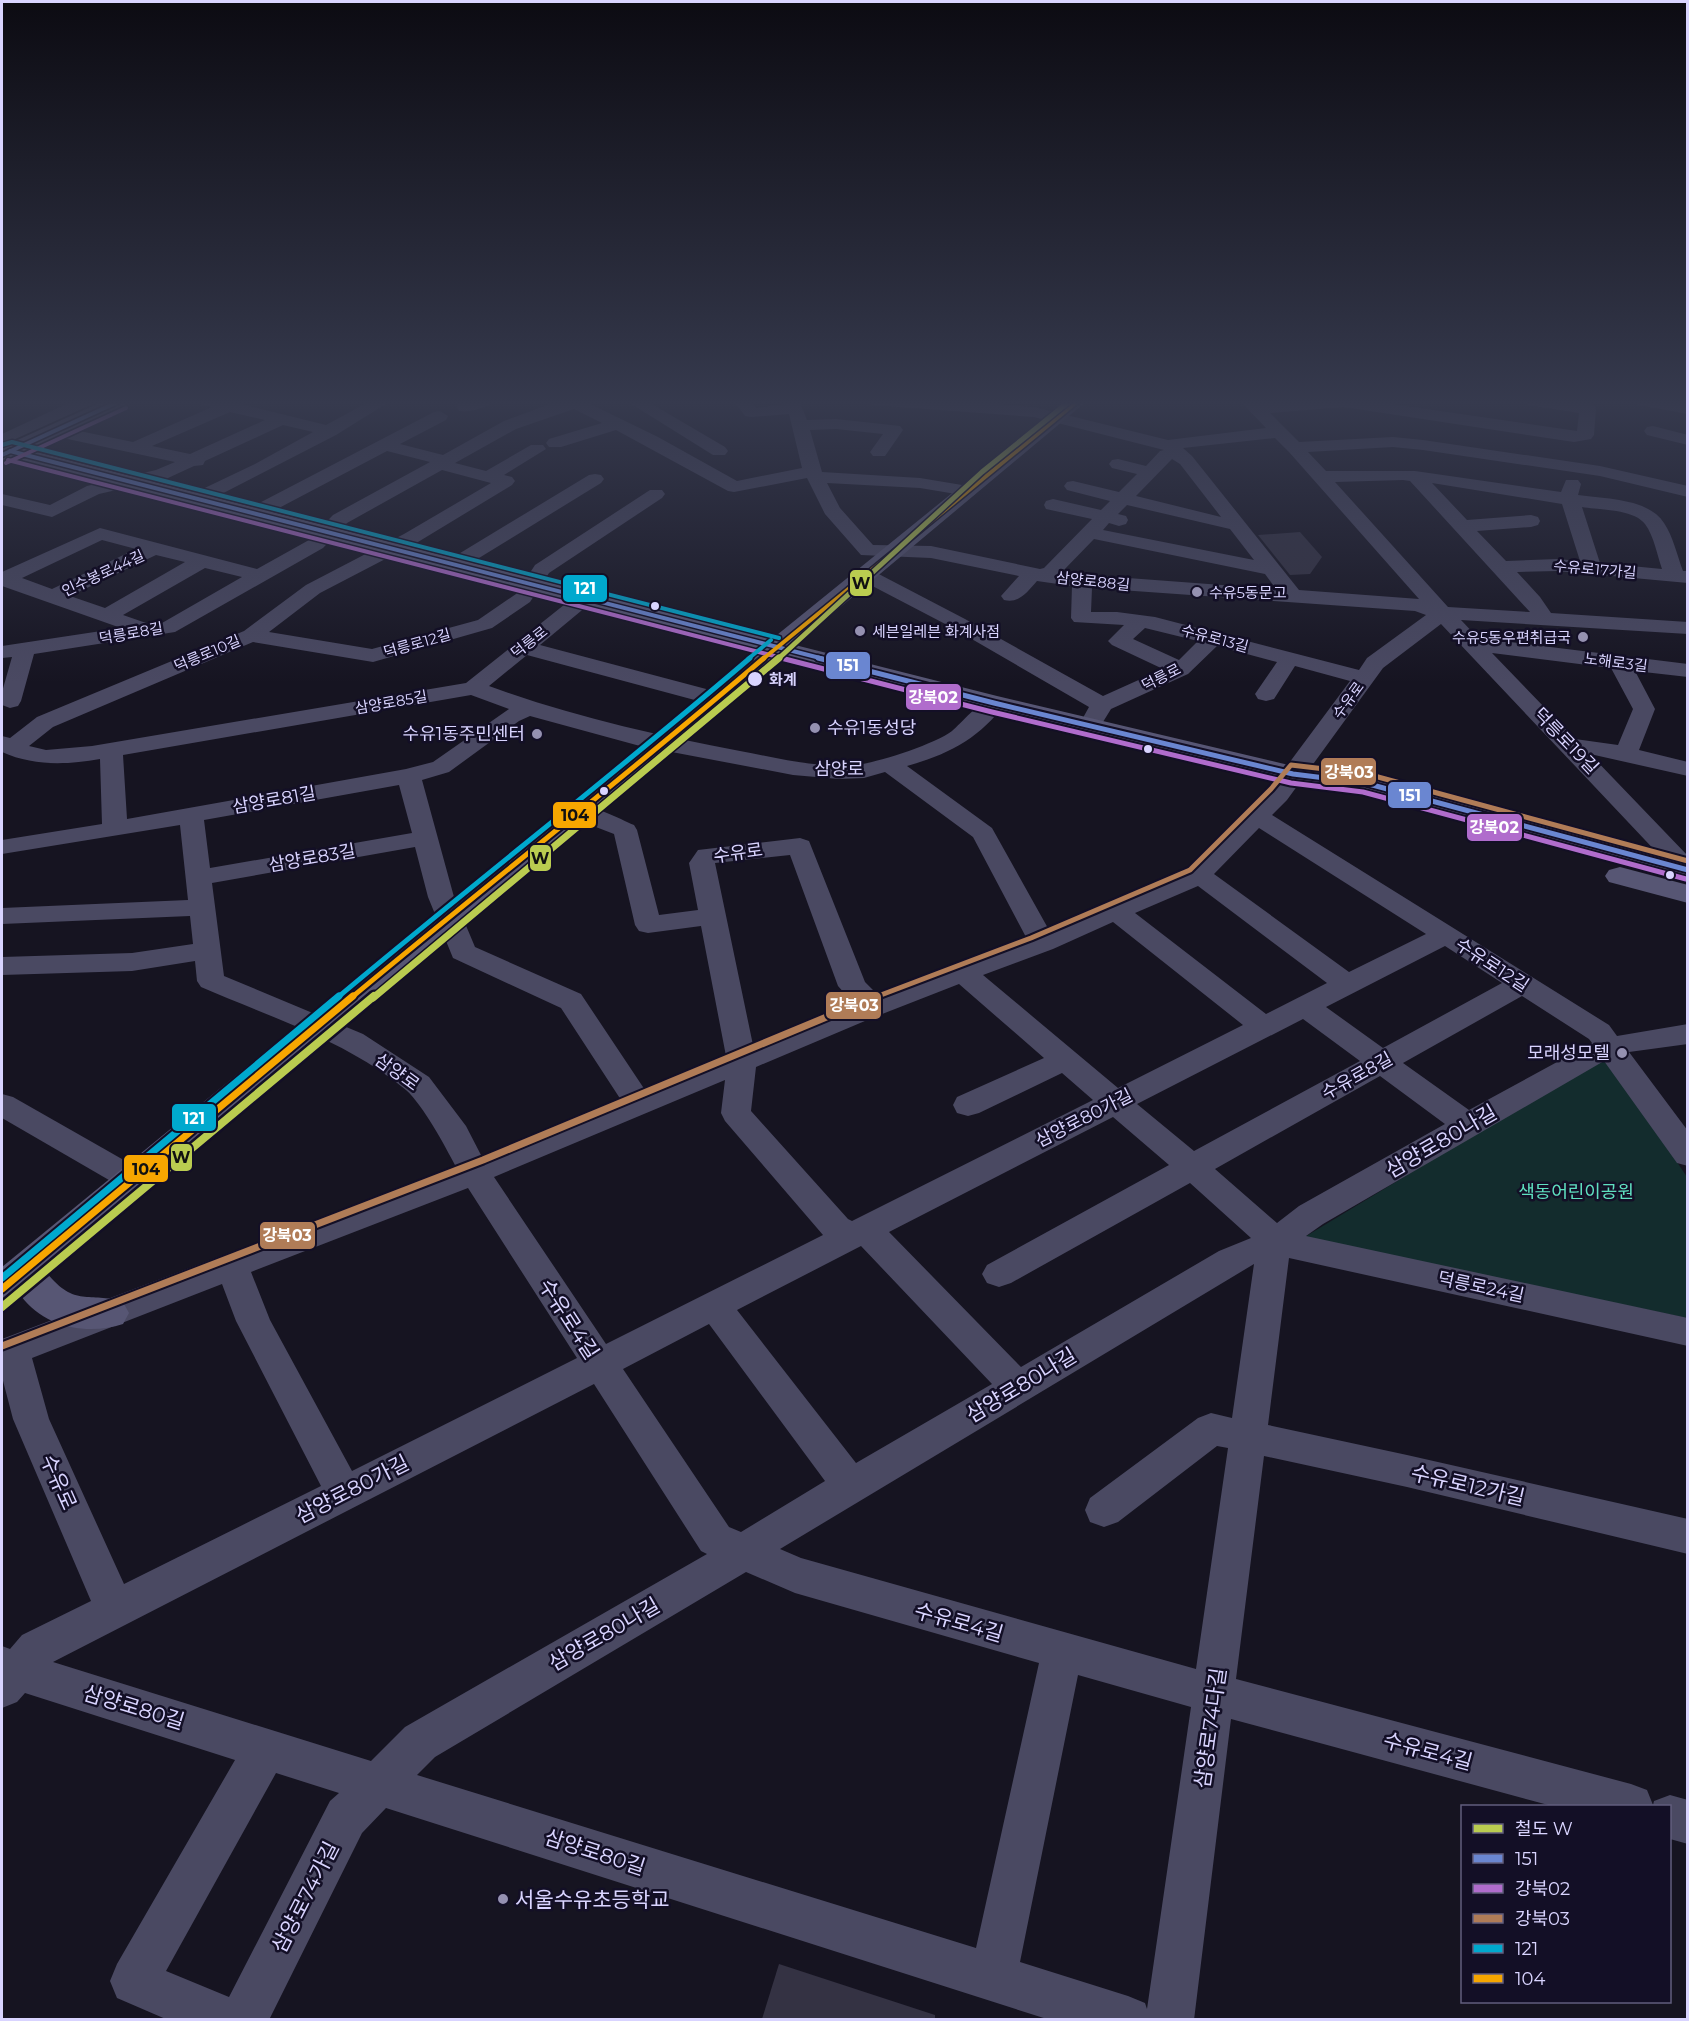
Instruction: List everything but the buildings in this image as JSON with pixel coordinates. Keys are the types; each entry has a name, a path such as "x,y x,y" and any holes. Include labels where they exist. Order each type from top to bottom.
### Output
{"main road":[{"path":"179,494 994,703 1096,715 1293,774 1351,801 1687,876"},
{"path":"13,1279 450,915 666,742 777,647 964,494"},
{"path":"13,1279 32,1284 56,1306 70,1312 89,1316 109,1313"}],"street":[{"path":"2,500 52,512 85,494"},
{"path":"197,499 207,494"},
{"path":"253,514 291,494"},
{"name":"덕릉로8길","path":"2,652 168,628 316,544 340,519 385,494"},
{"name":"덕릉로10길","path":"9,743 45,722 251,635 313,589 390,548 473,494"},
{"path":"454,565 570,494"},
{"path":"532,584 542,569 656,494"},
{"name":"삼양로88길","path":"824,494 832,510 868,551 931,552 1041,575 1082,581 1294,598 1417,605 1442,613"},
{"path":"1105,494 1225,524 1235,523"},
{"path":"1011,596 1030,577 1051,572 1129,494"},
{"path":"1211,494 1294,598"},
{"name":"덕릉로19길","path":"1336,494 1442,613 1572,746 1687,876"},
{"path":"1432,494 1533,601 1543,617"},
{"path":"1538,494 1630,509 1648,516 1656,525 1681,577"},
{"path":"1569,494 1592,568"},
{"path":"2,517 22,505"},
{"path":"1053,505 1168,531"},
{"path":"1462,526 1531,521"},
{"path":"1090,533 1271,569"},
{"name":"인수봉로44길","path":"2,579 100,534 202,561"},
{"name":"인수봉로44길","path":"52,597 153,549"},
{"path":"107,616 202,561 260,576"},
{"name":"수유로17가길","path":"1502,567 1557,565 1681,577"},
{"path":"866,575 957,623 1096,715"},
{"name":"인수봉로44길","path":"2,579 148,631 197,657"},
{"name":"수유로13길","path":"1082,581 1081,618 1140,621 1364,678"},
{"name":"덕릉로12길","path":"251,635 373,656 485,624 524,597 532,584"},
{"name":"덕릉로","path":"473,688 586,597"},
{"path":"1442,613 1543,617 1688,628"},
{"name":"수유로","path":"115,1609 31,1419 7,1352 474,1172 874,1007 1043,943 1199,875 1278,795 1375,663 1442,613"},
{"path":"1140,621 1119,640 1180,669"},
{"name":"덕릉로","path":"1096,715 1180,669 1213,638"},
{"name":"노해로3길","path":"1473,644 1688,671"},
{"path":"523,647 717,699"},
{"path":"10,701 25,649"},
{"path":"1266,694 1290,658"},
{"path":"1619,662 1644,709 1626,754"},
{"name":"삼양로85길","path":"9,743 25,754 45,758 111,750 473,688 528,708 640,739 666,742"},
{"name":"삼양로","path":"666,742 793,768 839,772 864,771 955,740 977,722 994,703"},
{"name":"삼양로81길","path":"2,847 115,830 409,776 441,767 511,716 528,708"},
{"path":"1572,746 1600,748 1688,770"},
{"path":"111,750 115,830"},
{"path":"889,764 983,833 1043,943"},
{"path":"409,776 441,897 463,952 571,1001 639,1104"},
{"path":"579,812 625,830 648,925 713,916"},
{"path":"191,815 211,981 315,1027"},
{"name":"수유로12길","path":"1257,816 1297,839 1599,1032 1688,1155"},
{"name":"삼양로83길","path":"199,878 425,838"},
{"name":"수유로","path":"858,1232 836,1228 736,1113 742,1061 702,862 707,855 800,846 852,986 874,1007"},
{"path":"1199,875 1347,985"},
{"path":"2,916 202,907"},
{"path":"1116,911 1264,1027"},
{"name":"삼양로80가길","path":"7,1675 37,1649 1446,935"},
{"path":"2,966 132,962 208,950"},
{"path":"963,973 1258,1223 1274,1242"},
{"name":"수유로8길","path":"999,1274 1522,984"},
{"path":"1305,1006 1468,1125"},
{"name":"삼양로","path":"315,1027 353,1041 418,1084 455,1134 474,1172"},
{"name":"삼양로80나길","path":"377,1783 420,1742 1231,1260 1274,1242 1311,1215 1610,1046 1688,1034"},
{"path":"968,1105 1065,1060"},
{"path":"4,1109 132,1179"},
{"name":"수유로4길","path":"474,1172 715,1539 795,1575 1215,1694 1627,1805"},
{"path":"858,1232 879,1242 1018,1387"},
{"name":"덕릉로24길","path":"1274,1242 1688,1332"},
{"name":"삼양로74다길","path":"1170,2019 1274,1242"},
{"path":"232,1266 253,1322 344,1493"},
{"path":"714,1305 851,1486"},
{"path":"1104,1510 1211,1429 1248,1437"},
{"name":"수유로12가길","path":"1248,1437 1407,1471 1688,1537"},
{"path":"993,1977 1062,1651"},
{"name":"삼양로80길","path":"7,1675 266,1748 1128,2019"},
{"path":"226,2019 134,1981 266,1748"},
{"name":"삼양로74가길","path":"243,2019 346,1817 377,1783"},
{"path":"1671,1817 1688,1822"}],"green space":[{"name":"색동어린이공원","path":"1607,1057 1687,1177 1687,1318 1303,1238 1490,1125"}],"rail line":[{"name":"W","path":"2,1307 767,669 958,494"}],"transit line":[{"name":"강북02","path":"142,494 992,712 1291,783 1363,792 1686,879"},
{"name":"151","path":"179,494 994,703 1293,774 1365,783 1688,870"},
{"name":"121","path":"217,494 779,638"},
{"name":"104","path":"2,1289 477,893 666,742 777,647 964,494"},
{"name":"121","path":"2,1278 471,886 660,735 771,640"},
{"name":"강북03","path":"2,1346 483,1160 859,1003 1031,938 1190,870 1271,789 1291,765 1367,774 1688,861"}],"place":[{"name":"수유5동문고","path":"1197,592"},
{"name":"세븐일레븐 화계사점","path":"860,631"},
{"name":"수유5동우편취급국","path":"1583,637"},
{"name":"화계","path":"755,679"},
{"name":"수유1동성당","path":"815,728"},
{"name":"수유1동주민센터","path":"537,734"},
{"name":"모래성모텔","path":"1622,1053"},
{"name":"서울수유초등학교","path":"503,1899"}]}
